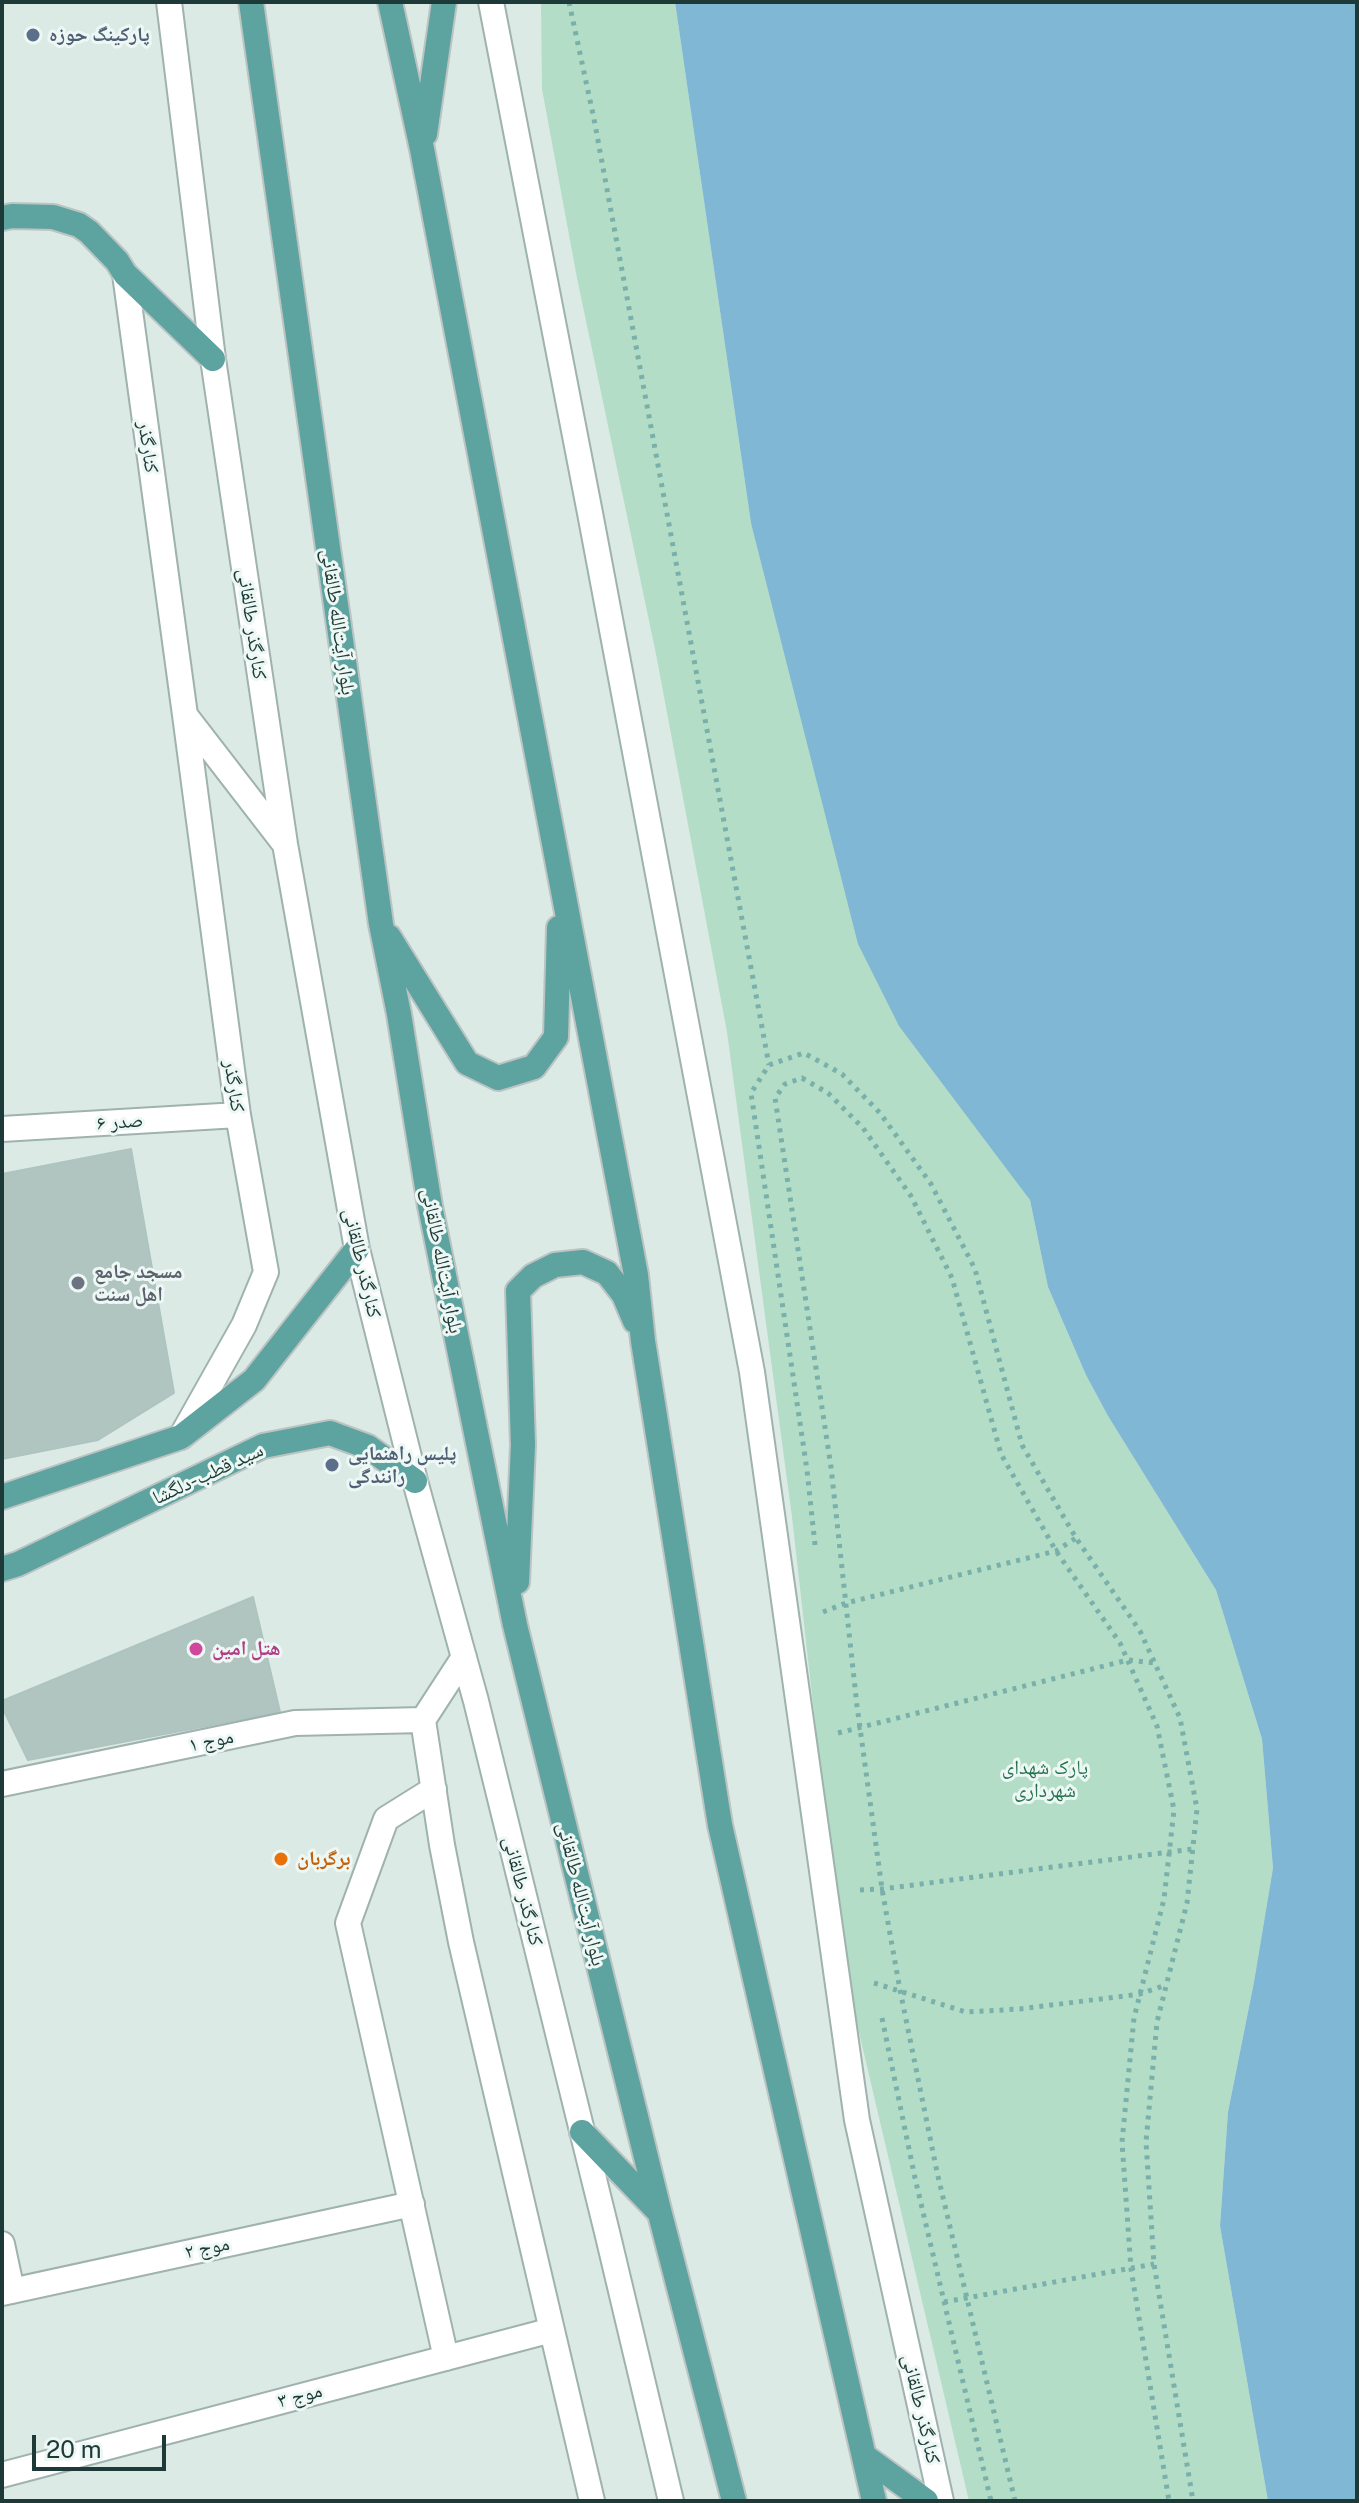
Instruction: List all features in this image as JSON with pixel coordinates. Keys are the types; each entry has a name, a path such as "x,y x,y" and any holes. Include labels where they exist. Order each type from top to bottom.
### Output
{"main road":[{"name":"بلوار آیت‌الله طالقانی","path":"251,2 381,924 430,1206 515,1625 734,2501"},
{"path":"390,2 422,149 636,1275 643,1341 720,1825 874,2501"},
{"path":"422,149 444,2"},
{"path":"2,218 53,217 79,225 99,241 125,274 213,359"},
{"path":"381,924 467,1063 498,1078 534,1067 556,1037 560,879"},
{"path":"2,1497 181,1437 254,1380 357,1249"},
{"path":"515,1625 523,1445 518,1291 533,1276 555,1265 583,1262 607,1273 616,1284 624,1295 643,1341"},
{"name":"سید قطب-دلگشا","path":"2,1569 263,1446 330,1433 368,1447 415,1481"},
{"path":"582,2132 660,2214"},
{"path":"864,2456 926,2501"}],"street":[{"name":"کنارگذر طالقانی","path":"169,2 213,359 285,844 357,1249 415,1481 464,1657 671,2501"},
{"name":"کنارگذر طالقانی","path":"491,2 752,1372 857,2120 941,2501"},
{"name":"کنارگذر","path":"125,274 238,1115 266,1272 244,1325 181,1437"},
{"path":"185,715 285,844"},
{"name":"صدر ۶","path":"2,1129 238,1115"},
{"path":"464,1657 423,1720 461,1942 592,2501"},
{"name":"موج ۱","path":"2,1784 295,1723 423,1720"},
{"path":"434,1789 386,1819 348,1923 446,2358"},
{"name":"موج ۲","path":"7,2292 412,2204"},
{"path":"2,2244 7,2292"},
{"name":"موج ۳","path":"2,2475 552,2330"}],"path":[{"path":"569,2 594,119 769,1065"},
{"path":"816,1549 751,1093 769,1065 804,1053 842,1074 880,1113 931,1184 975,1269 1022,1445 1076,1538 1140,1631 1180,1718 1197,1809 1187,1903 1157,2022 1146,2142 1154,2264 1193,2501"},
{"path":"1015,2501 937,2172 882,1889 831,1467 775,1098 785,1084 802,1078 828,1093 863,1128 911,1196 952,1278 1001,1454 1056,1551 1120,1643 1157,1726 1174,1810 1164,1899 1134,2018 1122,2142 1131,2269 1169,2501"},
{"path":"824,1626 823,1612 846,1603 1056,1551 1076,1538"},
{"path":"835,1721 837,1733 1128,1660 1155,1663"},
{"path":"860,1902 859,1890 1193,1849"},
{"path":"871,1968 877,1998"},
{"path":"874,1983 966,2012 1020,2009 1140,1994 1167,1984"},
{"path":"880,2013 991,2501"},
{"path":"944,2302 1154,2264"}],"green space":[{"name":"پارک شهدای شهرداری","path":"541,2 675,2 751,523 994,1149 1030,1200 1048,1287 1086,1375 1108,1416 1216,1590 1262,1739 1273,1868 1228,2112 1220,2226 1268,2501 969,2501 850,1994 792,1517 727,1032 656,654 577,278 542,89"}],"water":[{"path":"675,2 1357,2 1357,2501 1268,2501 1220,2226 1228,2112 1273,1868 1262,1739 1216,1590 1108,1416 1086,1375 1048,1287 1030,1200 899,1026 858,944 751,523"}],"building":[{"name":"مسجد جامع اهل سنت","path":"131,1149 174,1393 98,1440 2,1459 2,1174"},
{"name":"هتل امین","path":"253,1597 280,1712 28,1760 2,1707 2,1701"}],"place":[{"name":"پارکینگ حوزه","path":"33,35"},
{"name":"مسجد جامع اهل سنت","path":"78,1283"},
{"name":"پلیس راهنمایی رانندگی","path":"332,1465"},
{"name":"هتل امین","path":"196,1649"},
{"name":"برگربان","path":"281,1859"}]}
